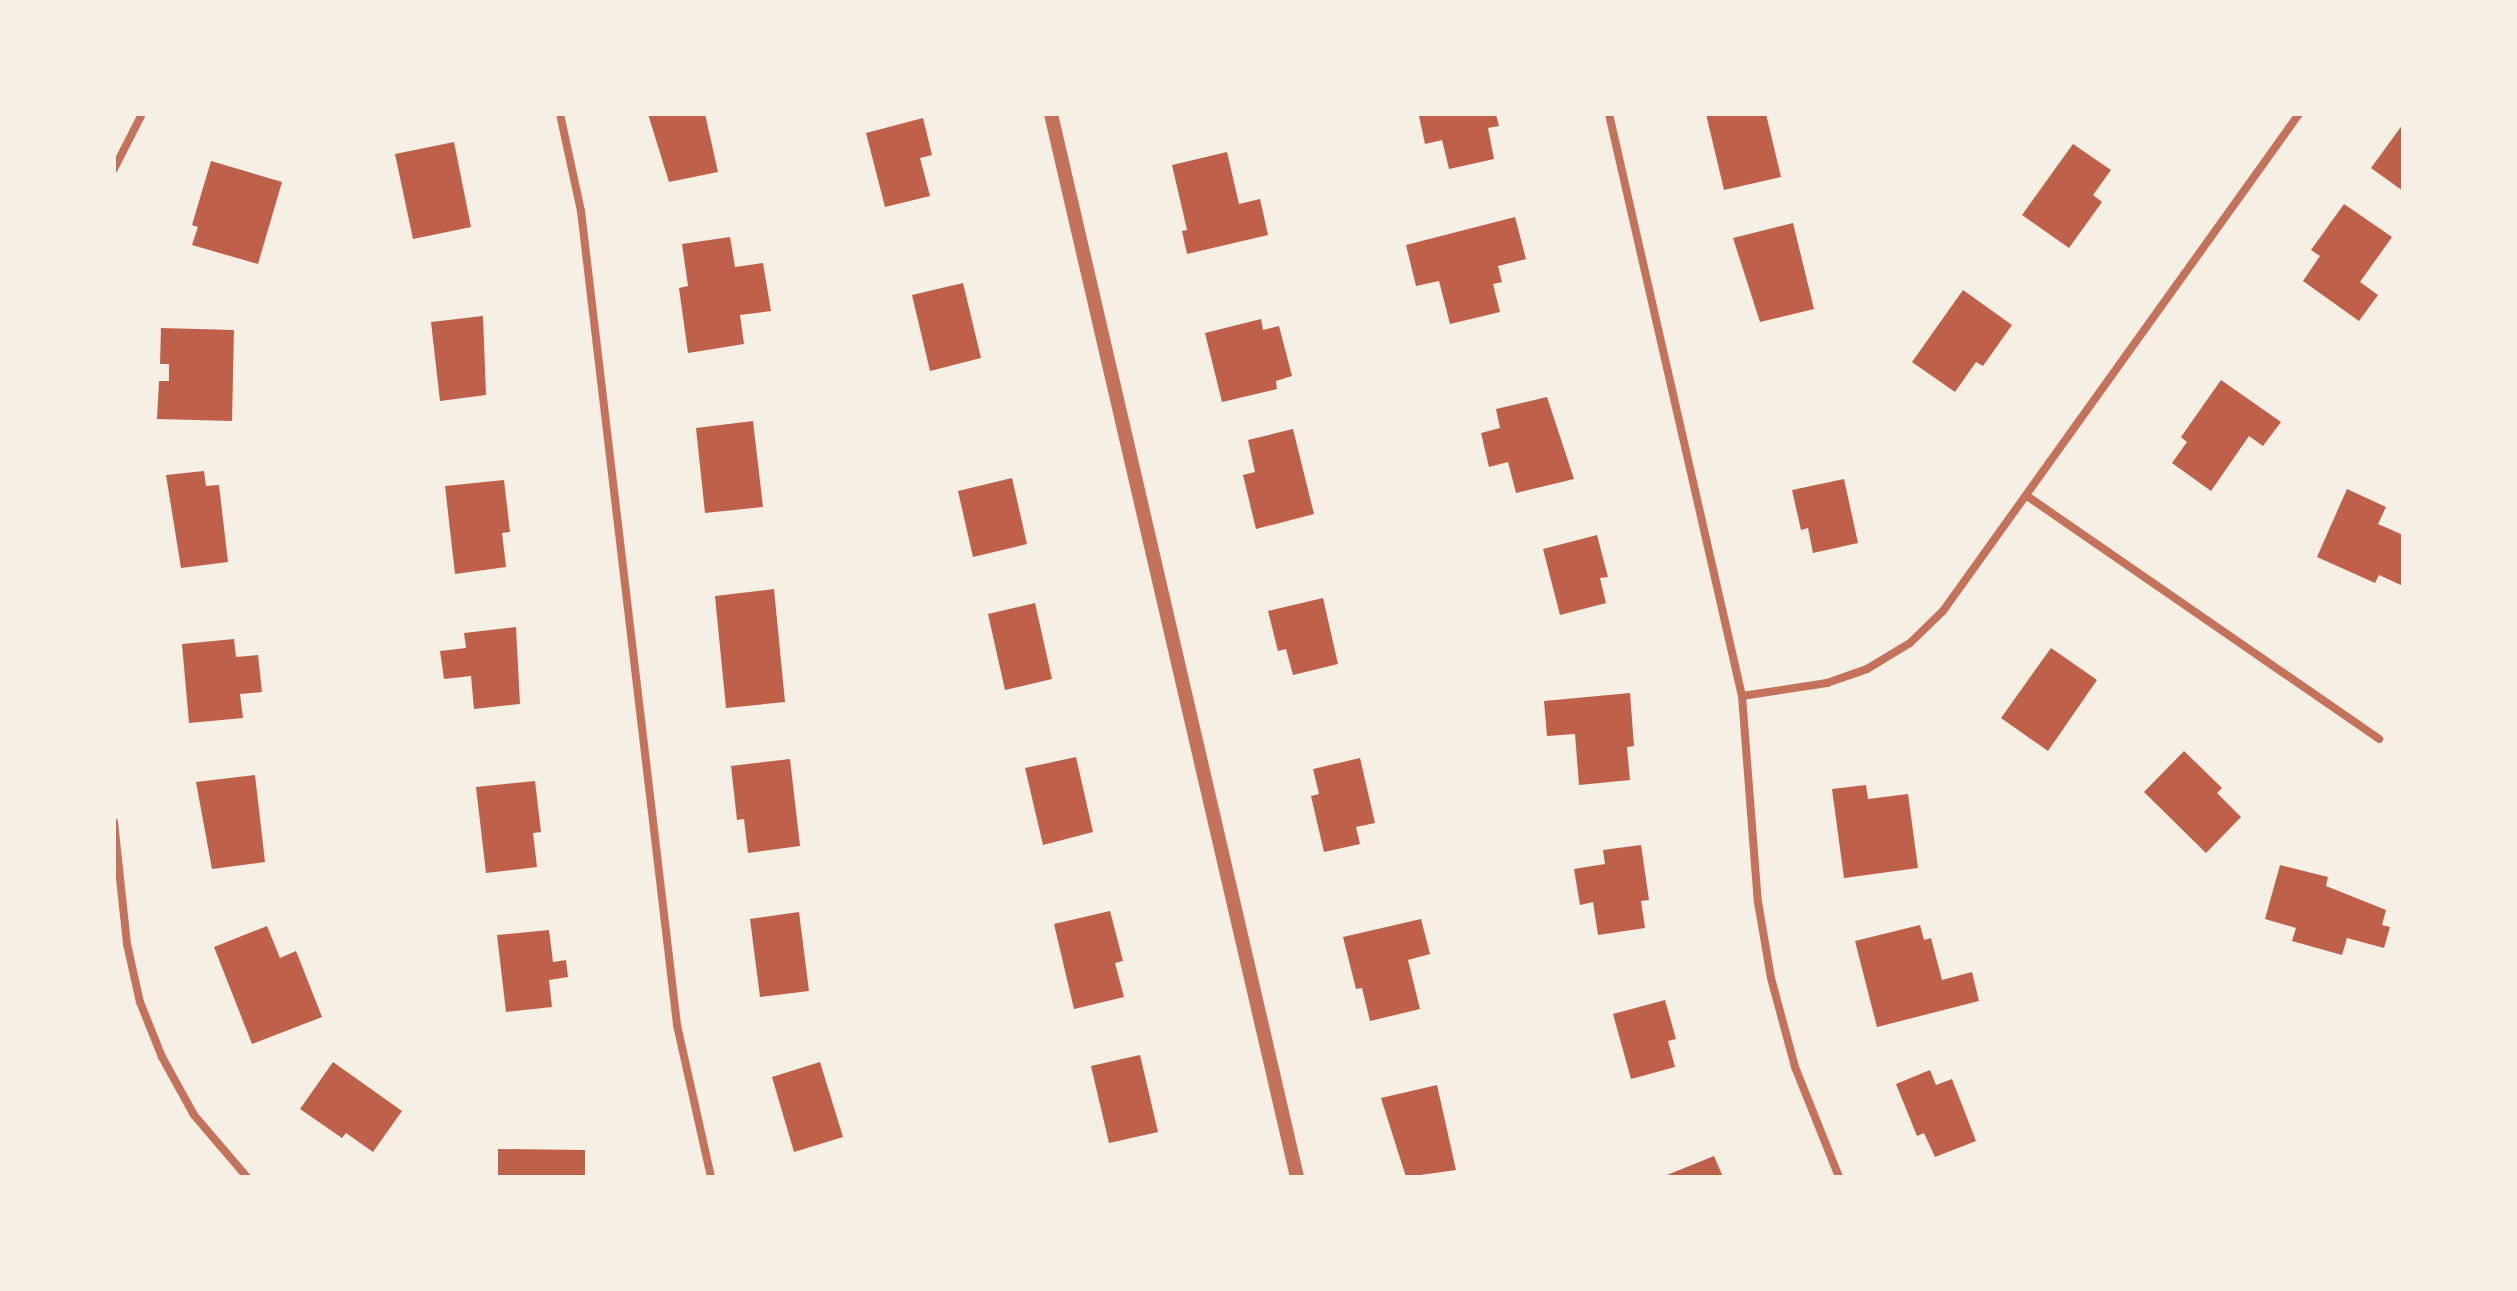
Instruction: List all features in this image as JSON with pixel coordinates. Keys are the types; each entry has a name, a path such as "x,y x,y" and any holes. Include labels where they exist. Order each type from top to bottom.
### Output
{"street":[{"path":"114,169 142,114"},
{"path":"560,114 581,211 677,1025 711,1177"},
{"path":"1051,114 1297,1177"},
{"path":"1609,114 1742,696 1758,902 1771,978 1795,1067 1839,1177"},
{"path":"1742,696 1827,683 1867,669 1910,643 1943,611 2299,114"},
{"path":"2027,496 2379,739"},
{"path":"114,822 127,944 140,1002 162,1057 194,1115 247,1177"}],"building":[{"path":"648,114 705,114 718,172 669,182"},
{"path":"1496,114 1499,126 1488,128 1494,159 1449,169 1442,140 1425,144 1419,116"},
{"path":"1706,114 1766,114 1781,177 1724,190"},
{"path":"923,118 932,155 920,158 930,196 885,207 866,133"},
{"path":"2403,124 2403,191 2371,168"},
{"path":"454,142 471,227 413,239 395,154"},
{"path":"2073,144 2111,170 2093,195 2102,202 2069,248 2022,215"},
{"path":"1227,152 1239,204 1260,199 1268,235 1187,254 1182,231 1187,230 1172,165"},
{"path":"211,161 282,182 258,264 192,245 198,227 192,225"},
{"path":"2344,204 2392,237 2360,282 2378,295 2359,321 2303,281 2320,256 2311,250"},
{"path":"1515,217 1526,259 1498,266 1502,282 1493,284 1500,312 1450,324 1439,281 1416,286 1406,245"},
{"path":"1793,223 1814,309 1760,322 1733,238"},
{"path":"730,237 735,267 763,263 771,311 740,315 744,344 688,353 679,288 688,286 682,244"},
{"path":"963,283 981,358 930,371 912,295"},
{"path":"1963,290 2012,325 1983,366 1976,362 1955,392 1912,362"},
{"path":"483,316 486,395 440,401 431,322"},
{"path":"1261,319 1263,330 1279,326 1292,376 1276,381 1277,389 1222,402 1205,333"},
{"path":"161,328 234,330 232,421 157,419 159,381 169,381 169,364 160,364"},
{"path":"2221,380 2281,422 2263,446 2249,436 2211,491 2172,463 2187,442 2181,437"},
{"path":"1547,397 1574,479 1516,493 1508,462 1489,467 1481,433 1500,428 1496,409"},
{"path":"753,421 763,507 705,513 696,428"},
{"path":"1293,429 1314,514 1256,529 1243,475 1255,472 1248,440"},
{"path":"204,471 206,486 219,485 228,562 181,568 166,475"},
{"path":"1012,478 1027,544 973,557 958,491"},
{"path":"1844,479 1858,543 1813,553 1808,528 1801,530 1792,490"},
{"path":"504,480 510,532 502,533 506,567 455,574 445,486"},
{"path":"2347,489 2386,507 2378,524 2403,535 2403,586 2379,575 2375,583 2317,557"},
{"path":"1597,535 1608,577 1600,578 1606,603 1560,615 1543,549"},
{"path":"774,589 785,702 726,708 715,596"},
{"path":"1323,598 1338,664 1293,675 1286,649 1278,651 1268,611"},
{"path":"1035,603 1052,679 1005,690 988,614"},
{"path":"516,627 520,704 474,709 471,676 444,679 440,651 466,648 464,633"},
{"path":"234,639 236,657 258,655 262,692 240,694 243,718 189,723 182,644"},
{"path":"2051,648 2097,680 2048,751 2001,718"},
{"path":"1630,693 1634,746 1627,747 1630,780 1579,785 1575,734 1547,736 1544,701"},
{"path":"2184,751 2222,788 2217,793 2241,817 2206,853 2144,792"},
{"path":"1076,757 1093,832 1043,845 1025,768"},
{"path":"1360,758 1375,823 1356,827 1360,844 1324,852 1311,796 1319,794 1313,769"},
{"path":"790,759 800,846 748,853 744,819 737,820 731,766"},
{"path":"255,775 265,862 212,869 196,782"},
{"path":"535,781 541,832 533,833 537,867 486,873 476,787"},
{"path":"1866,785 1868,799 1908,794 1918,868 1844,878 1832,789"},
{"path":"1641,845 1649,900 1641,901 1645,928 1598,935 1593,902 1580,905 1574,869 1605,864 1603,850"},
{"path":"2280,865 2328,877 2326,886 2386,910 2382,925 2390,927 2384,948 2347,938 2342,955 2292,941 2296,928 2265,919"},
{"path":"1110,911 1123,961 1115,963 1124,997 1074,1009 1054,924"},
{"path":"799,912 809,991 760,997 750,919"},
{"path":"1421,919 1430,954 1408,960 1420,1009 1370,1021 1362,988 1356,989 1343,937"},
{"path":"1920,925 1924,940 1931,938 1942,980 1972,972 1979,1001 1877,1027 1855,941"},
{"path":"267,926 280,958 296,951 322,1017 252,1044 214,947"},
{"path":"549,930 553,962 566,960 568,977 549,980 552,1007 506,1012 497,935"},
{"path":"1665,1000 1676,1039 1668,1041 1675,1067 1631,1079 1613,1014"},
{"path":"1140,1055 1158,1132 1109,1143 1091,1066"},
{"path":"333,1062 402,1111 373,1152 346,1133 342,1138 300,1109"},
{"path":"820,1062 843,1137 794,1152 772,1077"},
{"path":"1930,1070 1936,1085 1952,1079 1976,1141 1935,1157 1924,1133 1917,1136 1896,1084"},
{"path":"1437,1085 1456,1170 1406,1177 1381,1098"},
{"path":"498,1149 585,1150 585,1177 498,1177"},
{"path":"1714,1156 1723,1177 1662,1177"}]}
